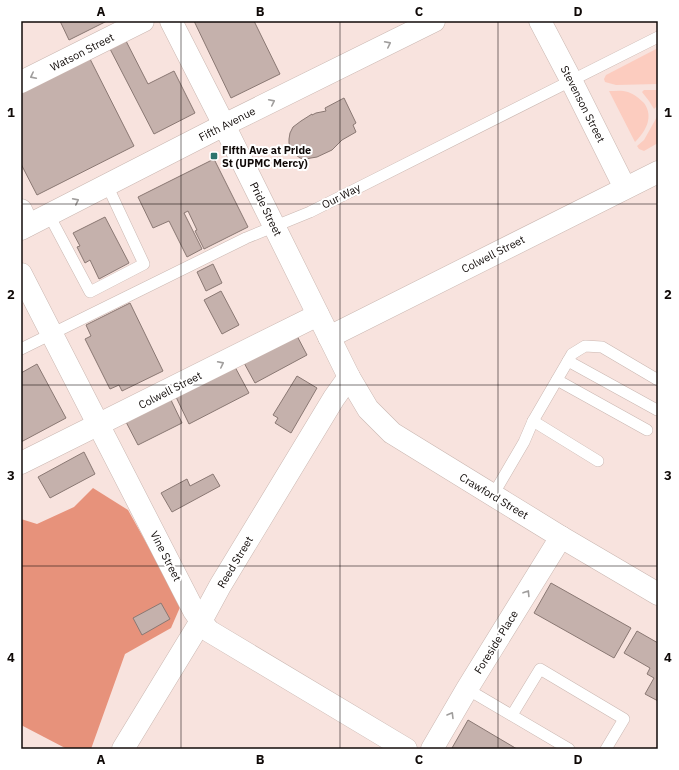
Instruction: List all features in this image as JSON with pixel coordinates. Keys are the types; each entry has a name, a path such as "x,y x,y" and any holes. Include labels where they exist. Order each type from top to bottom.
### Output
{"street":[{"name":"Watson Street","path":"21,82 143,21"},
{"name":"Pride Street","path":"171,21 349,377"},
{"name":"Fifth Avenue","path":"23,222 49,215 224,125 434,21"},
{"name":"Stevenson Street","path":"540,21 625,188"},
{"name":"Colwell Street","path":"329,337 658,172"},
{"name":"Vine Street","path":"21,274 194,611 201,621 210,631 406,749"},
{"name":"Colwell Street","path":"21,463 318,316"},
{"name":"Crawford Street","path":"349,377 368,409 392,433 658,594"},
{"name":"Reed Street","path":"123,749 201,621 210,603 331,401 349,377"},
{"name":"Foreside Place","path":"432,749 467,688 561,536"}],"lane":[{"name":"Our Way","path":"21,349 246,238 310,212 658,37"},
{"path":"49,215 90,292 144,264 107,186"},
{"path":"493,495 524,442 533,421 572,354 584,346 602,347 658,380"},
{"path":"568,361 658,410"},
{"path":"557,380 647,430"},
{"path":"533,421 598,461"},
{"path":"512,715 540,669 624,719 606,749"},
{"path":"467,688 569,749"}],"shaded area":[{"path":"658,48 658,84 616,85 605,82 604,79 606,75"},
{"path":"644,90 658,90 658,103 654,109 642,92"},
{"path":"609,91 623,91 630,93 642,101 647,108 647,124 635,142"},
{"path":"658,115 658,143 644,151 639,149 637,146 644,140"},
{"path":"93,488 128,510 181,605 171,628 125,654 91,749 67,749 21,725 21,519 37,524 74,507"}],"building":[{"path":"60,21 107,21 69,40"},
{"path":"194,21 254,21 280,74 231,98"},
{"path":"125,39 148,84 174,71 195,113 154,134 109,47"},
{"path":"89,57 134,146 37,195 21,164 21,91"},
{"path":"344,98 356,123 353,125 356,132 342,140 332,150 317,157 305,159 300,158 292,152 289,139 293,127 312,114 326,111 325,108"},
{"path":"214,159 248,227 204,249 195,231 197,230 188,211 184,213 202,249 187,257 169,221 153,228 138,197"},
{"path":"105,217 129,263 99,279 90,260 85,263 77,247 80,246 73,233"},
{"path":"213,264 222,283 206,291 197,272"},
{"path":"221,291 239,325 222,334 204,300"},
{"path":"130,303 163,371 122,391 119,385 110,389 85,339 91,336 86,325"},
{"path":"296,334 307,355 255,383 243,361"},
{"path":"37,364 66,418 21,442 21,373"},
{"path":"235,367 249,393 189,424 176,397"},
{"path":"297,376 317,388 291,433 275,423 278,418 273,415"},
{"path":"170,398 182,423 138,445 125,420"},
{"path":"84,452 95,474 50,498 38,477"},
{"path":"213,474 220,486 172,512 161,493 187,479 190,486"},
{"path":"551,583 631,628 614,658 534,613"},
{"path":"161,603 170,619 142,635 133,618"},
{"path":"637,631 658,643 658,701 645,694 654,678 647,674 650,668 624,653"},
{"path":"468,720 517,749 452,748"}],"place":[{"name":"Fifth Ave at Pride St (UPMC Mercy)","path":"214,156"}]}
